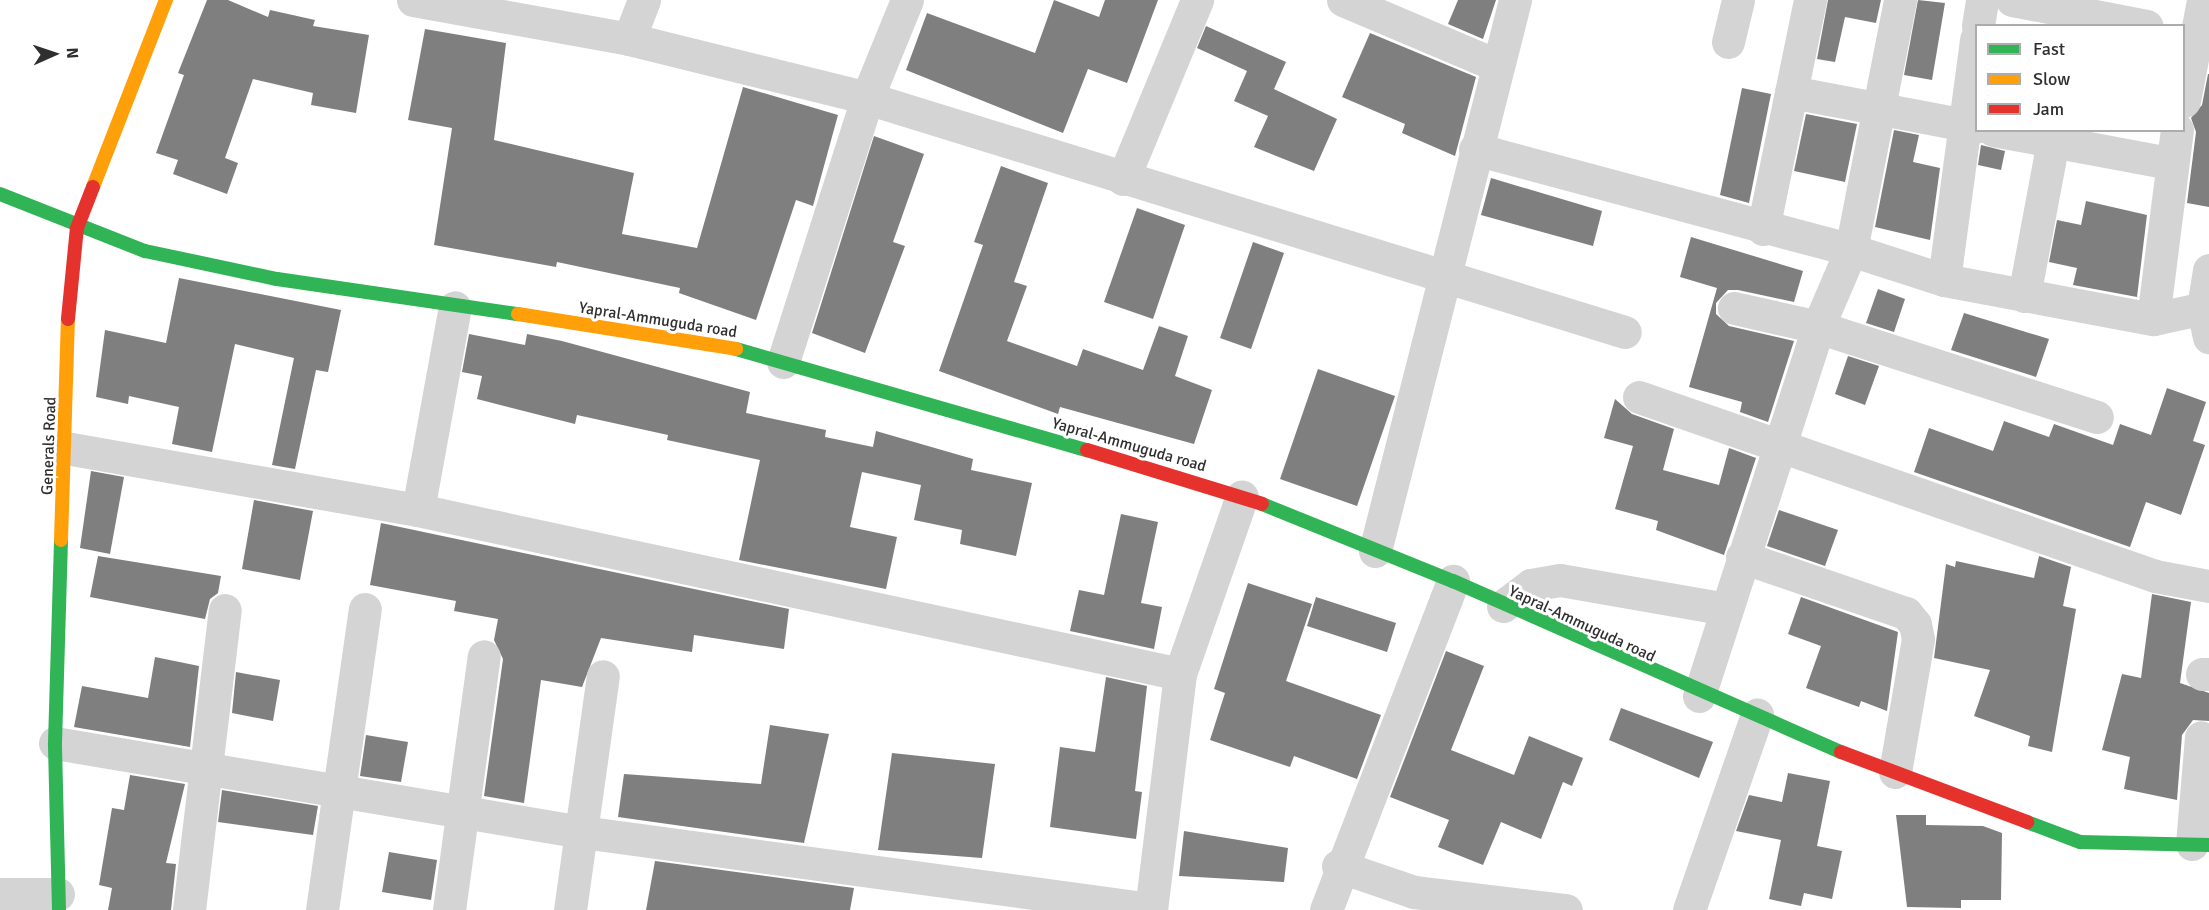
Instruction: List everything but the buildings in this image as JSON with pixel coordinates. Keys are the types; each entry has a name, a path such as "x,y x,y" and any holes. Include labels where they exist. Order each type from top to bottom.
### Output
{"main road":[{"name":"Generals Road","path":"58,902 55,743 66,448 69,289 77,228 166,0"},
{"name":"Yapral-Ammuguda road","path":"0,194 77,228 145,251 277,279 455,307 717,343 1242,496 1453,581 1699,696 1757,715 1895,772 2080,842 2201,845"}],"street":[{"path":"413,0 629,39 867,98 1123,179 1625,332"},
{"path":"629,39 644,0"},
{"path":"783,362 867,98 907,0"},
{"path":"1123,179 1197,0"},
{"path":"1343,0 1496,65"},
{"path":"1375,551 1474,149 1515,0"},
{"path":"1763,229 1810,0"},
{"path":"1699,696 1779,442 1818,327 1851,250 1900,0"},
{"path":"1978,24 1982,0"},
{"path":"2012,0 2137,24"},
{"path":"2185,90 2190,35 2203,0"},
{"path":"1728,42 1732,1"},
{"path":"1791,92 1975,126"},
{"path":"1944,280 1977,132"},
{"path":"2016,132 2054,137 2170,163"},
{"path":"2153,319 2170,163 2177,132"},
{"path":"2024,296 2054,137"},
{"path":"1474,149 1763,229 1851,250 1944,280 2153,319 2207,318 2209,270"},
{"path":"418,510 455,307"},
{"path":"1734,308 1818,327 2097,417"},
{"path":"1639,397 1779,442 2155,576 2209,586"},
{"path":"66,448 418,510 1180,674"},
{"path":"55,743 203,766 582,832 1151,910 1180,674 1242,496"},
{"path":"1743,556 1906,614 1915,624 1918,639 1895,772"},
{"path":"1503,606 1531,585 1560,580 1726,609"},
{"path":"1326,910 1338,866 1453,581"},
{"path":"322,910 336,790 365,609"},
{"path":"189,910 203,766 225,610"},
{"path":"449,910 484,656"},
{"path":"570,910 603,676"},
{"path":"1689,910 1757,715"},
{"path":"2201,737 2201,845"},
{"path":"1338,866 1414,892 1566,910"},
{"path":"0,894 58,902"}],"traffic: fast":[{"path":"0,194 145,251 277,279 518,314"},
{"path":"736,349 1087,450"},
{"path":"1262,504 1453,581 1841,752"},
{"path":"59,910 55,743 61,540"},
{"path":"2027,822 2080,842 2209,845"}],"traffic: slow":[{"path":"93,187 166,0"},
{"path":"518,314 736,349"},
{"path":"61,540 68,319"}],"traffic: jam":[{"path":"68,319 77,228 93,187"},
{"path":"1087,450 1262,504"},
{"path":"1841,752 2027,822"}]}
